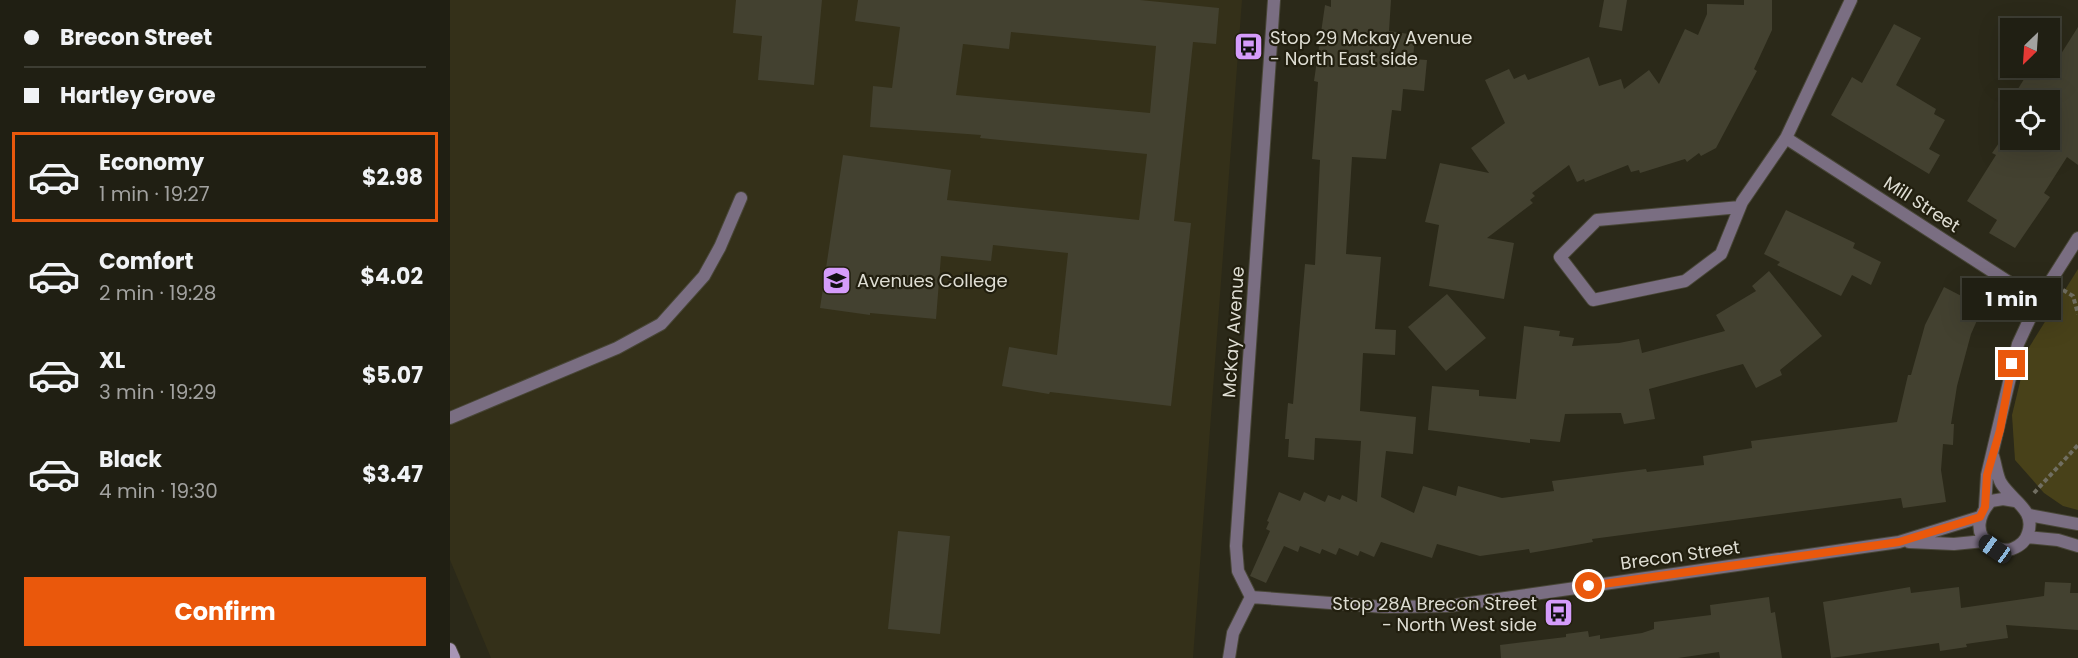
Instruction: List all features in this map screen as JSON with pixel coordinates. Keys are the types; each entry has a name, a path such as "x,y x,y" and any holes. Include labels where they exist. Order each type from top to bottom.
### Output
{"main road":[{"path":"450,649 454,658"}],"street":[{"name":"McKay Avenue","path":"1251,597 1238,571 1236,546 1274,0"},
{"path":"1740,207 1597,220 1560,257 1593,300 1684,281 1721,254 1740,207 1786,138 1851,0"},
{"name":"Mill Street","path":"1786,138 2038,301"},
{"path":"450,418 617,348 661,324 704,276 720,247 741,198"},
{"path":"2029,515 2030,526 2027,537 2019,546 2008,550 1995,549 1984,541 1979,526 1987,475 2012,364 2038,301 2078,238"},
{"path":"1993,455 2000,482 2029,515 2078,524"},
{"path":"1982,512 1991,501 2003,499 2015,501"},
{"name":"Brecon Street","path":"1899,542 1982,512"},
{"path":"2027,537 2058,540 2078,546"},
{"name":"Brecon Street","path":"1251,597 1384,607 1449,606 1899,542 1954,544 1984,541"},
{"path":"1229,658 1233,633 1251,597"}],"path":[{"path":"2050,282 2073,296 2078,314"},
{"path":"2030,498 2078,445"}],"shaded area":[{"name":"Avenues College","path":"450,0 1242,0 1193,658 491,658 450,560"},
{"path":"2078,269 2078,510 2063,506 2044,493 2015,460 2012,415 2028,349"}],"building":[{"path":"736,0 822,0 814,85 758,80 762,36 733,33"},
{"path":"858,0 1140,0 1219,8 1216,44 1193,42 1174,221 1191,223 1171,406 1050,392 1049,394 1002,386 1009,347 1057,355 1068,253 993,245 991,261 941,256 936,319 870,313 870,315 820,308 843,155 951,170 947,200 1139,220 1147,154 980,138 981,135 870,127 873,86 892,88 900,27 855,21","holes":["1011,32 1156,46 1150,113 956,95 963,44 1009,49"]},
{"path":"1331,0 1391,0 1389,31 1415,35 1413,59 1427,60 1424,91 1403,89 1401,111 1392,110 1386,159 1352,157 1346,254 1381,257 1375,329 1396,330 1395,355 1363,353 1360,411 1416,417 1413,454 1386,451 1381,497 1414,513 1423,486 1456,496 1458,486 1502,498 1554,491 1552,481 1646,469 1647,472 1704,465 1703,456 1752,448 1751,441 1897,422 1908,375 1911,375 1925,325 1944,287 1983,307 1971,334 1957,386 1951,424 1954,424 1953,445 1943,444 1941,470 1946,502 1903,508 1901,498 1592,539 1593,542 1530,553 1529,549 1480,556 1437,544 1432,558 1381,542 1374,557 1360,551 1358,556 1339,548 1336,555 1322,549 1320,554 1300,546 1298,552 1284,546 1266,583 1250,576 1270,531 1266,529 1269,522 1267,521 1279,492 1300,501 1304,492 1325,502 1328,495 1340,500 1342,495 1357,502 1361,441 1315,438 1314,460 1288,457 1289,439 1285,439 1288,403 1293,404 1305,264 1315,265 1320,160 1312,159 1318,82 1314,81 1325,5 1331,7"},
{"path":"1604,0 1627,0 1622,31 1599,27"},
{"path":"1744,0 1772,0 1772,30 1754,69 1757,71 1716,148 1701,156 1699,153 1687,162 1685,159 1640,173 1639,170 1631,172 1628,165 1585,182 1584,179 1577,182 1569,165 1532,193 1535,196 1530,200 1533,203 1487,238 1514,243 1504,299 1429,286 1439,225 1425,222 1440,163 1489,173 1471,148 1505,123 1485,80 1509,69 1514,79 1525,74 1528,80 1589,57 1599,86 1621,79 1624,89 1649,70 1659,84 1685,29 1698,35 1707,14 1707,4 1744,5"},
{"path":"1894,24 1921,38 1896,85 1936,109 1934,114 1945,120 1929,149 1940,155 1929,174 1831,115 1852,77 1862,83"},
{"path":"2078,27 2078,165 2067,157 2044,193 2050,197 2015,248 1989,233 1997,220 1967,201 1996,155 1992,153 2000,141 2000,150 2060,150 2060,90 2017,90 2025,78 2060,78 2060,55"},
{"path":"1786,210 1855,243 1853,248 1881,262 1871,285 1852,275 1841,296 1777,265 1780,262 1764,254"},
{"path":"1769,271 1822,336 1780,370 1782,375 1756,388 1743,364 1649,389 1655,419 1624,424 1621,413 1565,414 1560,442 1530,439 1530,443 1428,430 1432,386 1479,390 1479,396 1516,399 1524,326 1560,331 1559,336 1574,338 1572,346 1619,343 1639,339 1642,353 1725,331 1716,315 1756,291 1752,286"},
{"path":"1447,294 1486,338 1446,371 1408,327"},
{"path":"898,531 950,536 940,634 888,629"},
{"path":"2045,582 2071,583 2070,593 2078,593 2078,630 2006,625 2008,638 1966,644 1967,647 1940,651 1939,643 1831,658 1823,602 1910,587 1911,593 1959,587 1961,608 2044,596"},
{"path":"1769,597 1771,613 1775,612 1782,658 1720,658 1719,652 1678,658 1501,658 1500,645 1566,637 1566,634 1588,631 1589,637 1600,635 1600,639 1642,633 1654,629 1654,622 1711,615 1710,605"}],"place":[{"name":"Stop 29 Mckay Avenue - North East side","path":"1249,47"},
{"name":"Avenues College","path":"836,280"},
{"name":"Stop 28A Brecon Street - North West side","path":"1558,613"}],"route":[{"path":"1589,586 1899,542 1980,517 1985,507 1987,475 2000,430 2012,364"}]}
